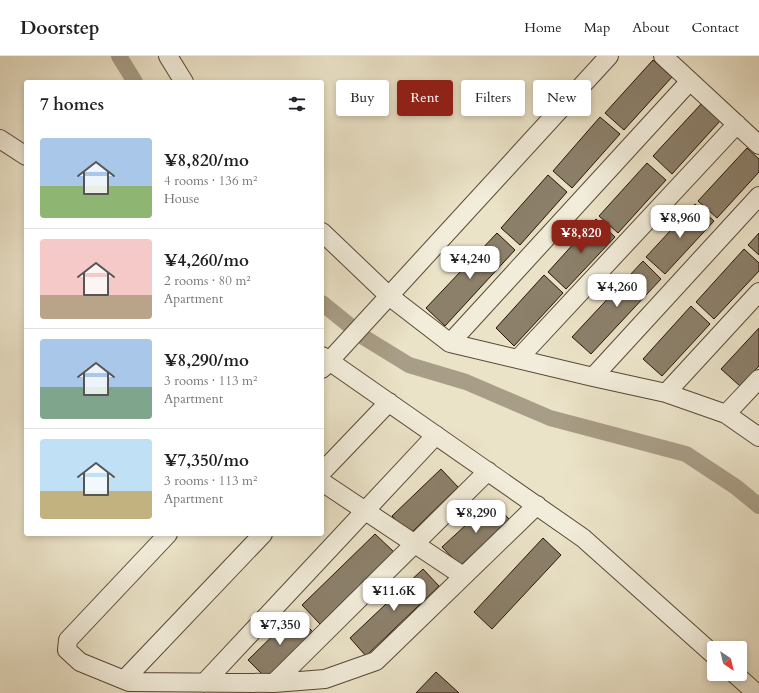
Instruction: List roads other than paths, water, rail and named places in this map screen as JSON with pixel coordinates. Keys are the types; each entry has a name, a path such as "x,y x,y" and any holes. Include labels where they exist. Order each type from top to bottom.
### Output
{"street":[{"path":"168,56 183,80"},
{"path":"609,56 384,302 329,358 389,402 584,538 707,649"},
{"path":"663,56 759,145"},
{"path":"450,343 690,82"},
{"path":"518,359 737,124"},
{"path":"0,139 24,155"},
{"path":"593,377 759,196"},
{"path":"324,234 384,302 450,343 666,393 726,414 759,437"},
{"path":"666,393 759,292"},
{"path":"726,414 759,379"},
{"path":"324,470 389,402"},
{"path":"204,683 436,435"},
{"path":"274,683 488,471"},
{"path":"324,483 463,576"},
{"path":"166,536 68,640 67,650 80,662 129,682 274,683 325,679 376,661 537,505"},
{"path":"124,680 261,536"},
{"path":"743,681 756,693"}],"waterway":[{"path":"119,56 134,80"},
{"path":"324,305 365,338 409,365 466,382 550,418 686,454 736,487 759,506"}]}
